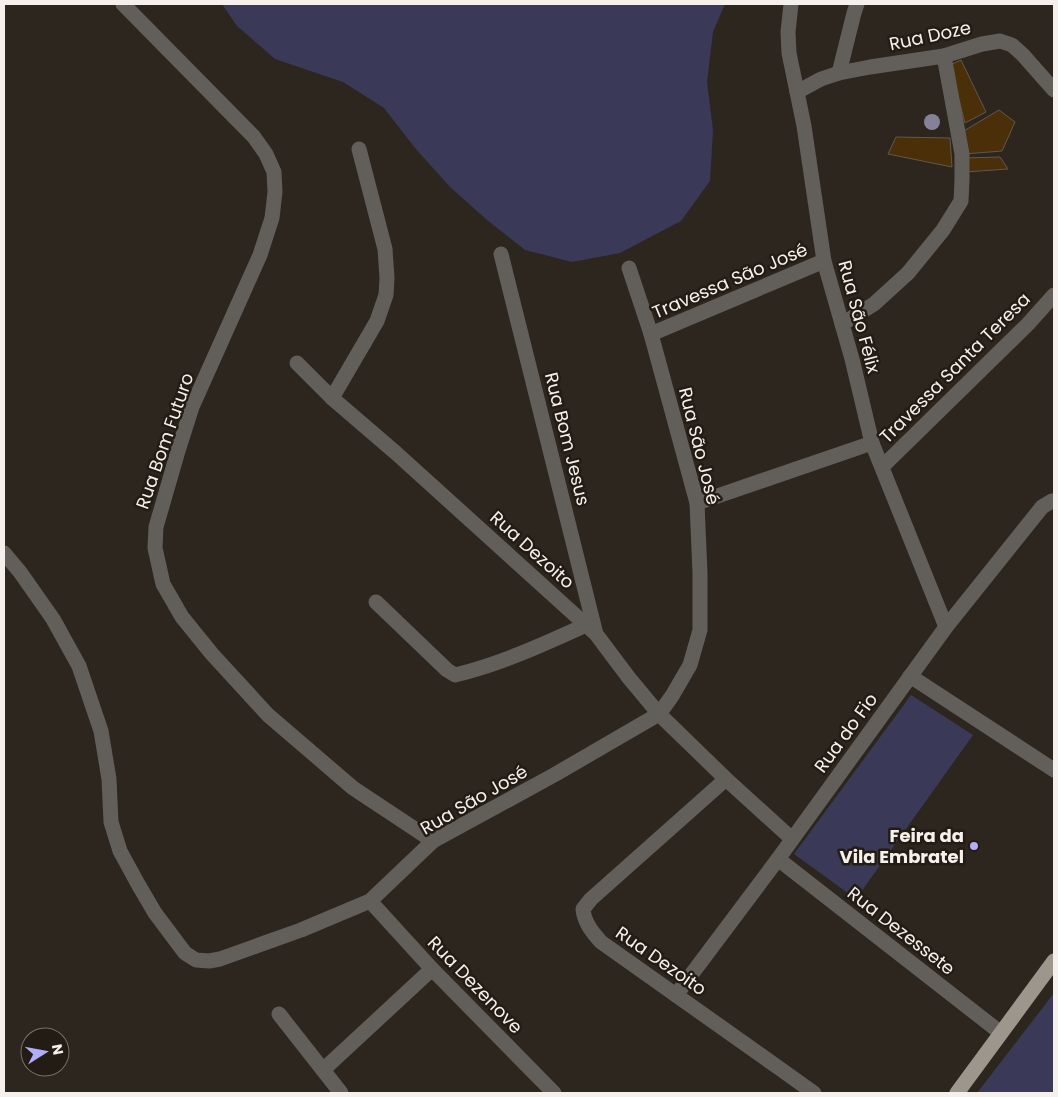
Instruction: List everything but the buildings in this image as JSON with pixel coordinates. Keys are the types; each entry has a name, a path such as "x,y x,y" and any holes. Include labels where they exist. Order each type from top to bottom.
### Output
{"main road":[{"path":"957,1093 1054,961"}],"street":[{"name":"Rua Bom Futuro","path":"123,4 254,137 266,154 274,172 275,192 269,228 260,255 192,407 156,528 155,548 163,584 182,616 212,654 268,715 353,788 433,841"},
{"name":"Rua São Félix","path":"790,4 789,54 804,126 824,261 852,359 872,443 946,627"},
{"path":"839,73 857,4"},
{"name":"Rua Doze","path":"798,92 821,79 839,73 944,56 982,44 1000,41 1012,45 1054,90"},
{"path":"842,324 874,304 908,272 943,230 960,200 962,154 944,56"},
{"path":"332,398 377,321 386,295 385,250 359,149"},
{"name":"Rua Bom Jesus","path":"501,254 591,629"},
{"name":"Travessa São José","path":"651,334 824,261"},
{"name":"Rua São José","path":"4,553 20,572 53,619 80,666 101,730 109,779 111,822 120,851 156,913 185,953 196,960 209,961 220,959 301,930 370,901 433,841 554,775 659,714 690,665 700,630 697,503 651,334 629,268"},
{"name":"Travessa Santa Teresa","path":"882,466 1028,324 1054,295"},
{"name":"Rua Dezoito","path":"297,363 332,398 396,453 591,629 659,714 792,839"},
{"name":"Travessa Santa Teresa","path":"697,503 872,443"},
{"name":"Rua do Fio","path":"676,995 778,860 946,627 1042,507 1054,501"},
{"path":"376,602 455,676 591,629"},
{"path":"910,676 1054,770"},
{"name":"Rua Dezoito","path":"726,779 591,899 583,909 584,915 592,933 601,942 814,1093"},
{"name":"Rua Dezessete","path":"778,860 1001,1033"},
{"name":"Rua Dezenove","path":"370,901 432,969 554,1093"},
{"path":"323,1070 432,969"},
{"path":"279,1014 341,1093"}],"shaded area":[{"path":"222,4 725,4 713,32 707,82 713,130 710,181 681,221 620,253 572,262 525,250 450,187 415,148 384,108 343,82 275,59 237,26"},
{"path":"911,695 973,735 856,899 794,854"},
{"path":"1054,993 1054,1093 977,1093"}],"place":[{"name":"Feira da Vila Embratel","path":"974,846"}]}
